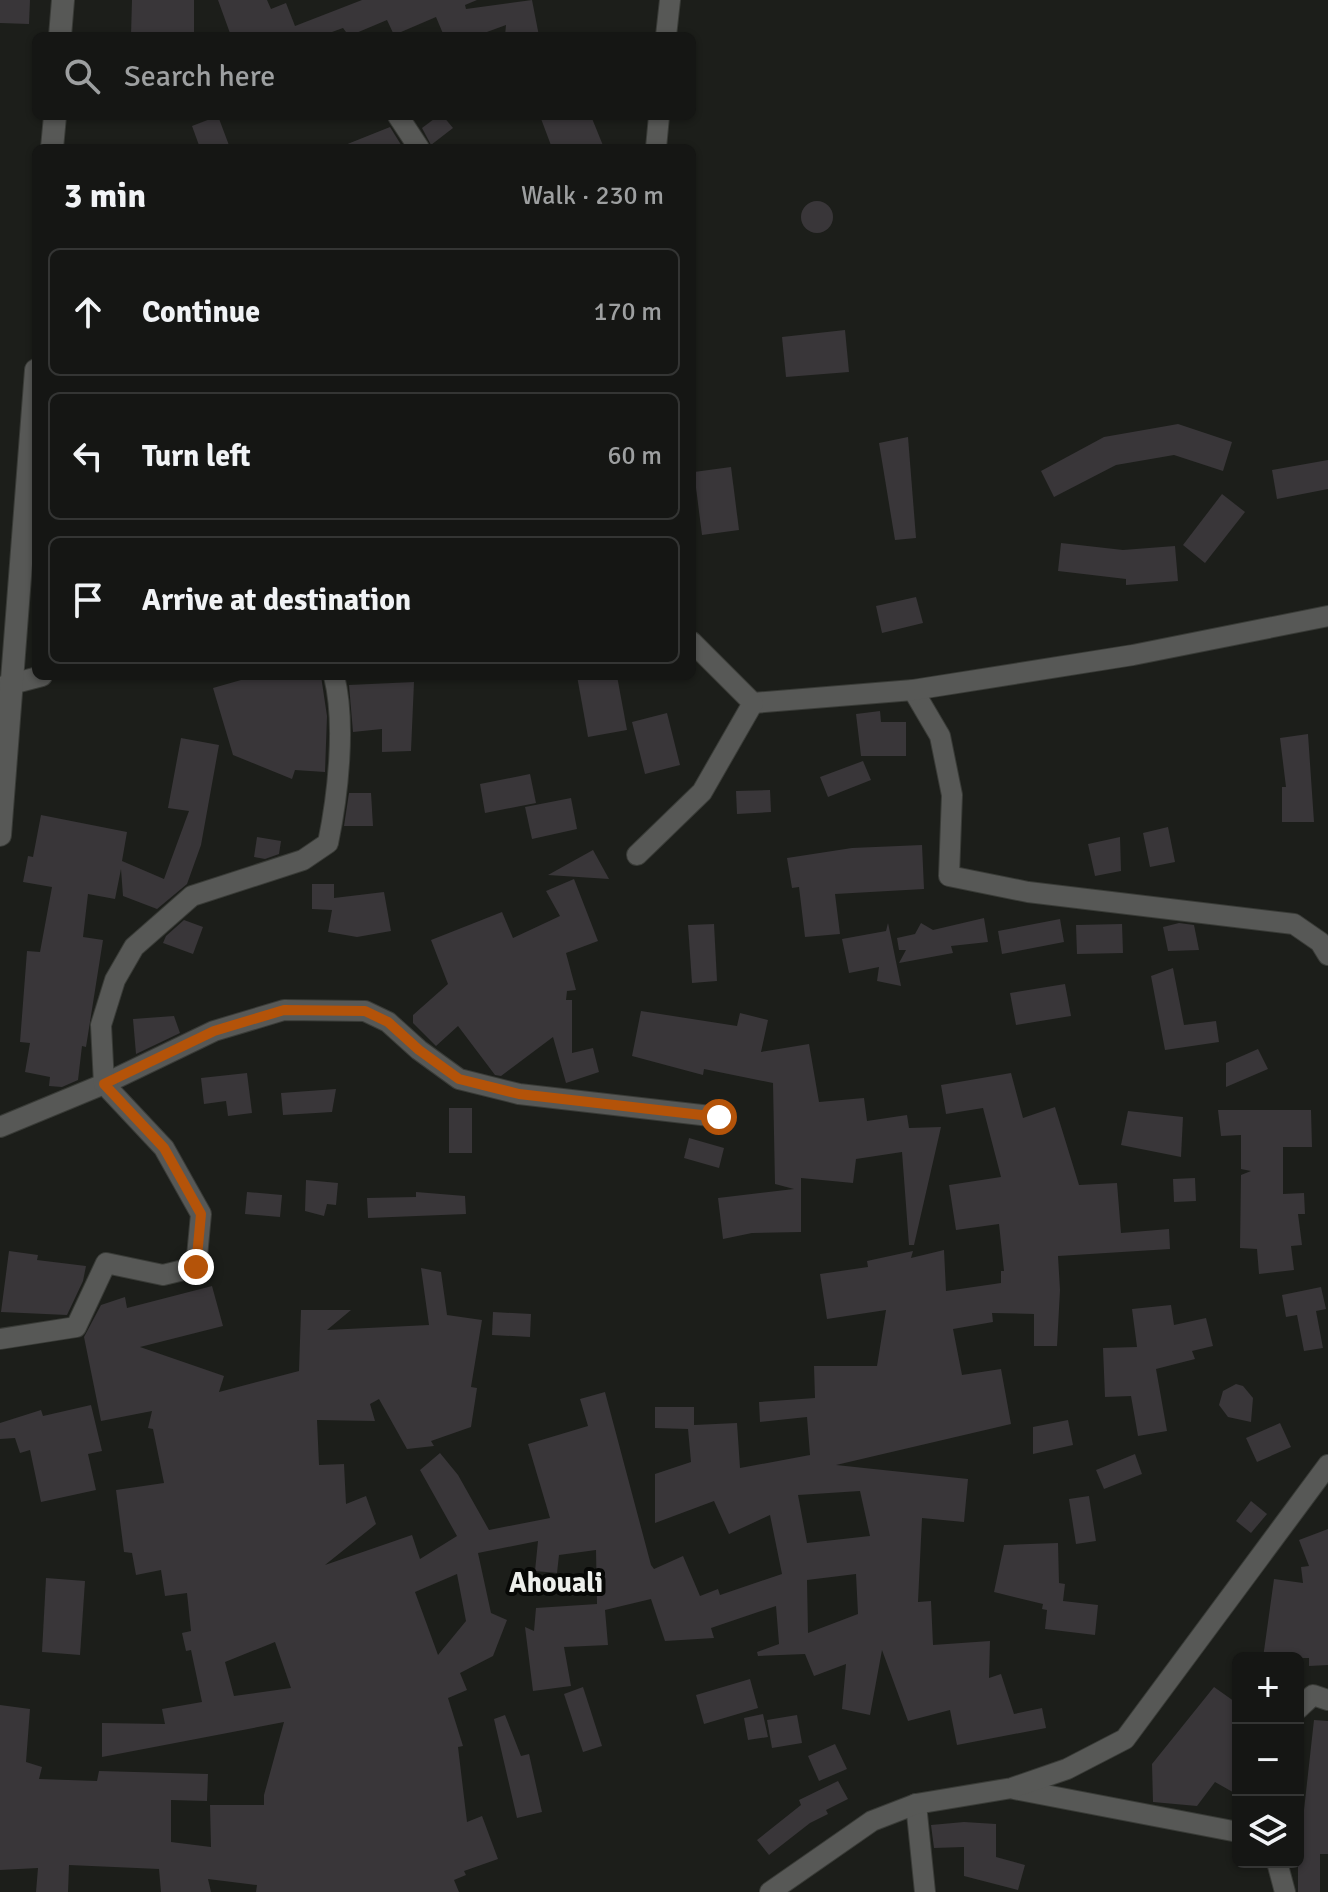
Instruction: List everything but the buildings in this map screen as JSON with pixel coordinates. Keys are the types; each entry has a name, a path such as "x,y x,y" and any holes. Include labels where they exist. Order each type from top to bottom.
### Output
{"street":[{"path":"60,32 63,0"},
{"path":"666,32 670,0"},
{"path":"52,144 55,120"},
{"path":"401,120 416,144"},
{"path":"656,144 659,120"},
{"path":"0,835 6,685 32,412"},
{"path":"696,646 753,703 913,690 1133,655 1328,616"},
{"path":"6,685 32,678"},
{"path":"0,1339 76,1327 106,1263 163,1275 196,1267 201,1214 164,1148 104,1084 101,1025 115,980 134,947 192,896 303,860 328,843 336,806 339,695 335,680"},
{"path":"913,690 940,736 952,795 949,876 1028,892 1294,924 1320,942 1328,955"},
{"path":"637,855 702,792 753,703"},
{"path":"0,1127 104,1084 214,1031 284,1010 365,1011 388,1022 419,1050 459,1079 519,1094 719,1117"},
{"path":"770,1892 872,1821 916,1804 1012,1788 1067,1769 1125,1739 1328,1465"},
{"path":"1304,1703 1313,1695 1328,1700"},
{"path":"1012,1788 1232,1831"},
{"path":"916,1804 925,1892"},
{"path":"1279,1868 1285,1892"}],"district":[{"name":"Ahouali","path":"556,1582"}],"route":[{"path":"196,1267 201,1214 164,1148 104,1084 214,1031 284,1010 365,1011 388,1022 419,1050 459,1079 519,1094 719,1117"}]}
